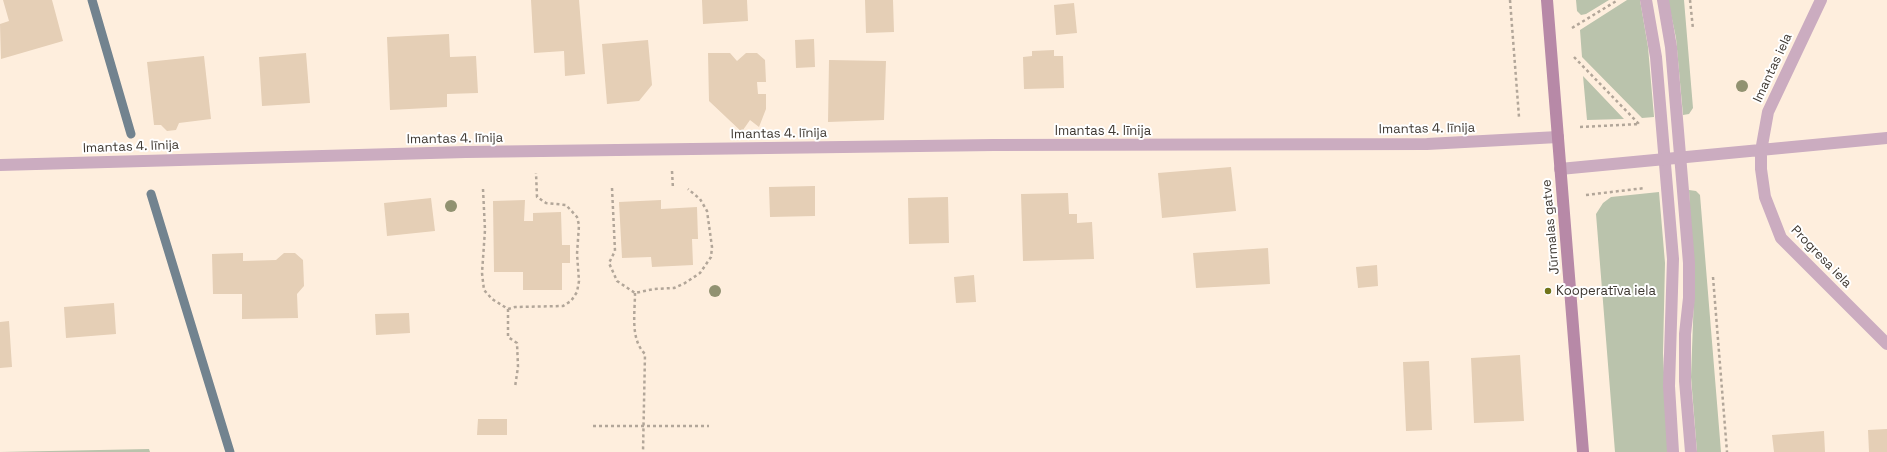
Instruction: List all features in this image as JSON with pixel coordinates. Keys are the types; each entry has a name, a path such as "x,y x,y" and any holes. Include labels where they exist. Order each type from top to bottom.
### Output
{"main road":[{"name":"Jūrmalas gatve","path":"1547,0 1583,452"}],"street":[{"path":"1646,0 1656,57 1673,259 1669,386 1674,452"},
{"path":"1663,0 1671,47 1689,263 1689,298 1685,334 1685,381 1691,452"},
{"name":"Imantas iela","path":"1761,151 1768,112 1821,0"},
{"name":"Imantas 4. līnija","path":"0,165 466,152 994,145 1419,144 1528,140 1558,137"},
{"path":"1560,170 1887,138"},
{"name":"Progresa iela","path":"1761,151 1760,169 1765,197 1781,238 1887,344"}],"path":[{"path":"1510,0 1520,127 1528,140"},
{"path":"1571,29 1618,0"},
{"path":"1574,57 1639,124"},
{"path":"483,189 485,230 482,273 484,290 492,299 508,309 515,307 563,306 572,301 577,292 579,281 577,254 579,225 577,217 566,205 543,202 537,197 536,188"},
{"path":"612,188 616,251 609,263 617,281 635,293 654,289 674,288 685,283 700,273 711,257 712,246 707,211 700,199 688,189"},
{"path":"635,293 636,340 639,348 645,354 643,452"},
{"path":"508,309 508,337 517,343 518,368 515,387"},
{"path":"593,426 709,426"}],"green space":[{"path":"1576,0 1609,0 1586,14 1581,15 1577,11"},
{"path":"1627,0 1640,0 1648,47 1654,117 1642,118 1582,57 1580,30"},
{"path":"1668,0 1684,0 1693,108 1689,114 1683,115 1676,38"},
{"path":"1583,76 1624,119 1587,120"},
{"path":"1689,190 1696,191 1700,195 1721,452 1697,452 1691,377 1694,295"},
{"path":"1659,192 1665,263 1663,353 1668,452 1615,452 1596,214 1603,203 1611,197"},
{"path":"149,449 150,452 0,452"}],"building":[{"path":"3,0 52,0 63,41 1,59 0,24 9,21"},
{"path":"531,0 579,0 585,74 565,76 564,51 534,53"},
{"path":"702,0 747,0 748,21 703,24"},
{"path":"865,0 893,0 894,32 866,33"},
{"path":"1074,3 1077,33 1056,35 1054,5"},
{"path":"449,34 450,57 476,56 478,93 447,94 447,107 390,110 387,37"},
{"path":"814,39 815,67 796,68 795,40"},
{"path":"648,40 652,85 639,101 607,104 602,44"},
{"path":"1054,50 1054,56 1063,56 1064,88 1024,89 1023,57 1032,56 1032,51"},
{"path":"306,53 310,103 262,106 259,57"},
{"path":"708,53 730,53 737,61 746,53 757,53 765,60 766,82 757,82 758,94 766,94 766,109 759,127 750,120 743,130 747,134 745,135 709,101"},
{"path":"204,56 211,119 179,123 176,130 167,131 161,125 154,125 147,62"},
{"path":"829,60 886,61 884,120 828,122"},
{"path":"1231,167 1236,211 1162,218 1158,173"},
{"path":"815,186 815,216 770,217 769,187"},
{"path":"1068,193 1069,214 1077,214 1077,223 1092,222 1094,259 1023,261 1021,194"},
{"path":"948,197 949,243 909,244 908,198"},
{"path":"431,198 435,231 387,236 384,203"},
{"path":"525,200 524,221 533,221 533,213 561,212 562,245 570,245 570,263 562,263 562,290 523,290 523,272 494,272 493,201"},
{"path":"661,200 661,209 697,207 698,239 692,239 693,265 652,267 651,257 622,258 619,202"},
{"path":"1268,248 1270,284 1196,288 1193,253"},
{"path":"243,253 243,261 276,260 284,253 295,253 303,260 304,286 297,294 298,318 242,319 242,294 213,294 212,254"},
{"path":"1377,265 1378,286 1358,288 1356,267"},
{"path":"974,275 976,302 956,303 954,277"},
{"path":"114,303 116,334 66,338 64,307"},
{"path":"409,313 410,333 376,335 375,314"},
{"path":"9,321 12,367 0,368 0,322"},
{"path":"1520,355 1524,421 1474,423 1471,358"},
{"path":"1429,361 1432,430 1406,431 1403,362"},
{"path":"478,419 507,419 507,435 477,435"},
{"path":"1887,429 1887,452 1869,452 1868,430"},
{"path":"1824,431 1825,452 1774,452 1772,435"}],"waterway":[{"path":"92,0 131,134"},
{"path":"151,194 230,452"}],"place":[{"name":"Kooperatīva iela","path":"1548,291"}]}
